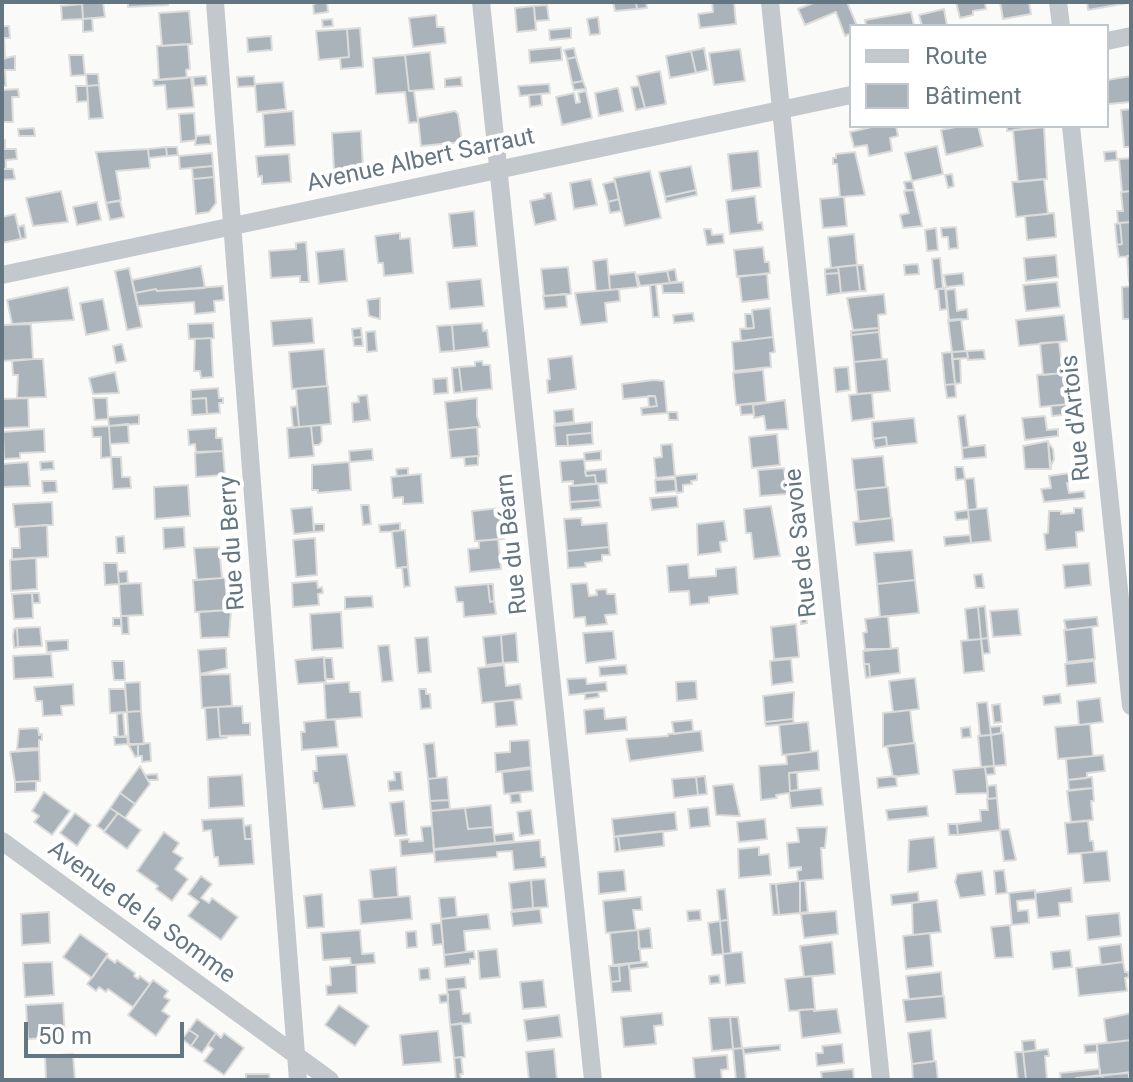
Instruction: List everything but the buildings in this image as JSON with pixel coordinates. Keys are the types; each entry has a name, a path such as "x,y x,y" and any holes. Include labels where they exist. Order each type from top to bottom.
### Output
{"street":[{"name":"Rue du Berry","path":"215,2 298,1080"},
{"name":"Rue du Béarn","path":"481,2 593,1080"},
{"name":"Rue de Savoie","path":"770,2 881,1080"},
{"path":"1058,2 1061,24"},
{"path":"1109,41 1131,36"},
{"name":"Avenue Albert Sarraut","path":"2,275 849,95"},
{"name":"Rue d'Artois","path":"1071,128 1131,706"},
{"name":"Avenue de la Somme","path":"2,841 330,1080"}]}
